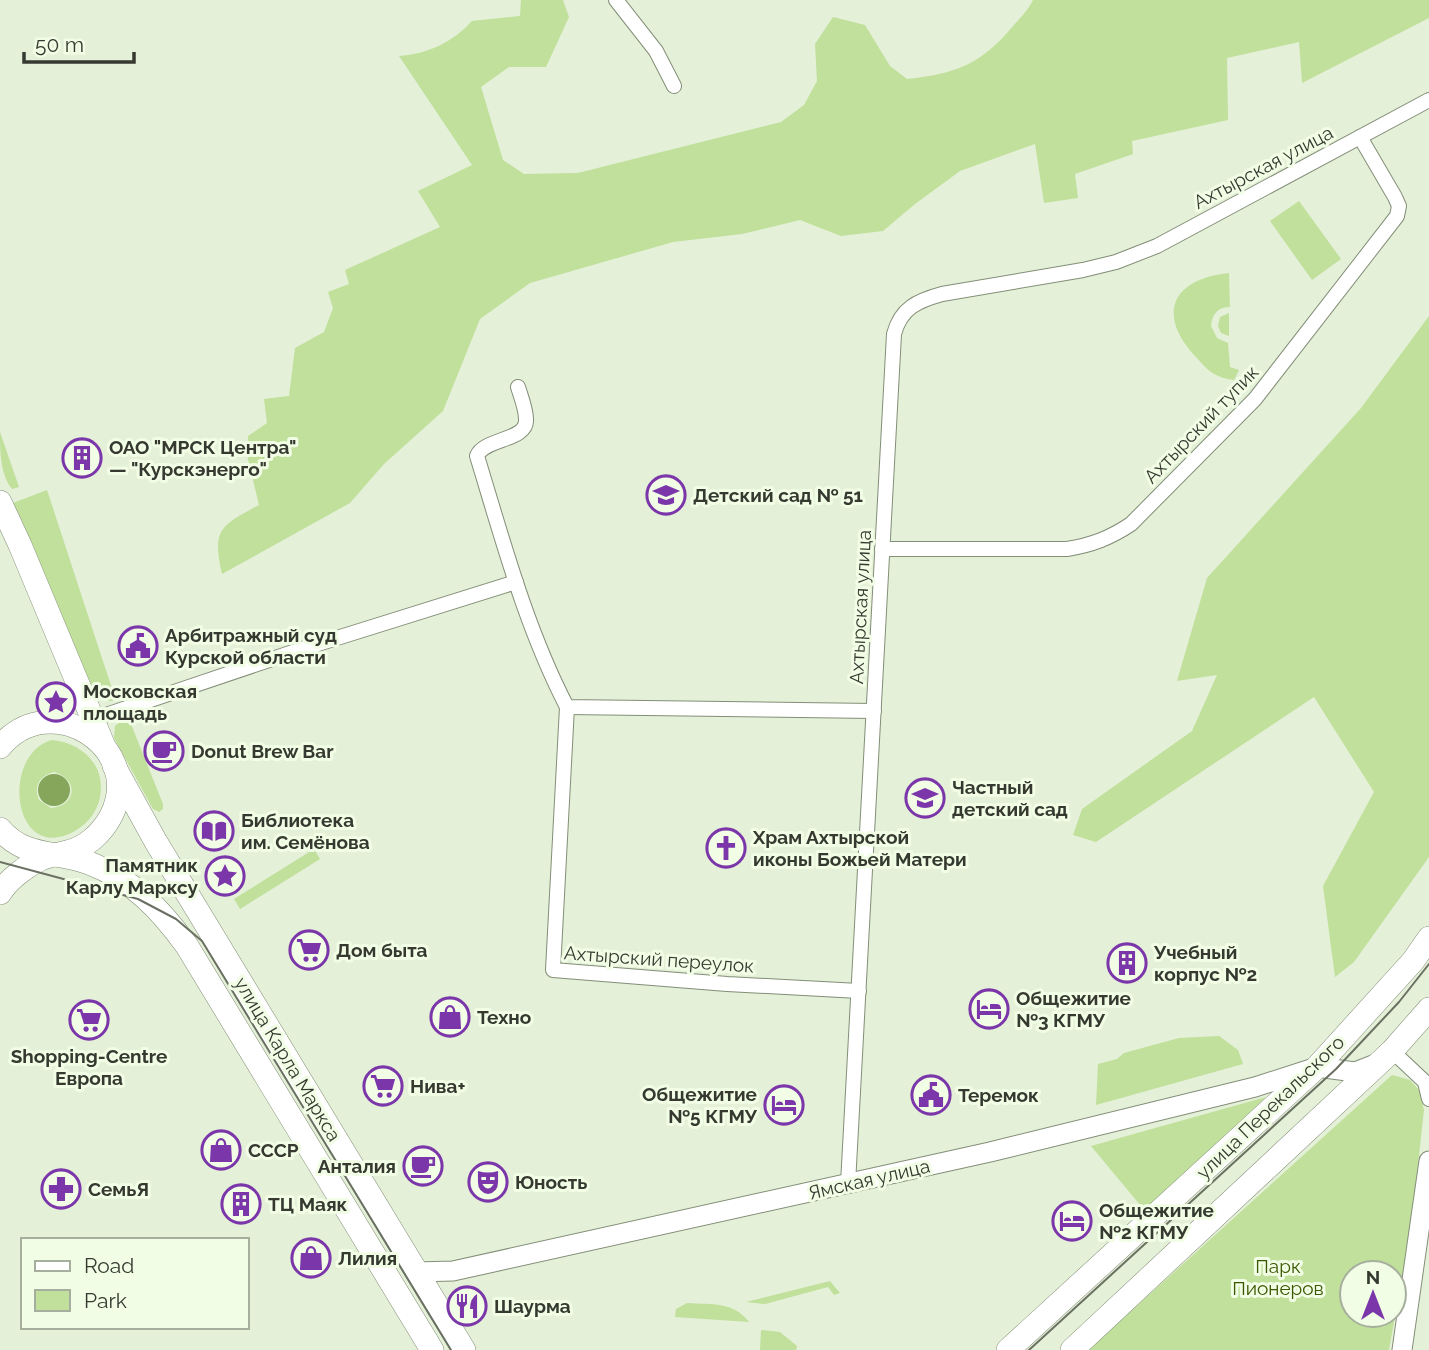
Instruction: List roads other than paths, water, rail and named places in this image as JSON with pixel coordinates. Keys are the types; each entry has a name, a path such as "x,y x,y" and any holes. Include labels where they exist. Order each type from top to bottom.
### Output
{"main road":[{"name":"улица Карла Маркса","path":"0,502 109,756 156,842 464,1350"},
{"path":"0,747 28,726 55,721 72,724 96,737 109,756 117,782 117,799 105,826 95,838 80,847 53,855 25,868 0,893"},
{"name":"улица Карла Маркса","path":"0,829 18,845 34,853 88,862 117,876 158,908 172,925 432,1350"},
{"path":"0,849 53,855"},
{"name":"улица Перекальского","path":"1008,1350 1317,1067 1413,961 1429,938"},
{"path":"1072,1350 1392,1051 1429,1009"},
{"path":"1317,1067 1355,1072 1379,1062 1392,1051"},
{"name":"Ямская улица","path":"416,1272 457,1270 971,1157 1255,1087 1317,1067"},
{"path":"1402,1350 1429,1161"}],"street":[{"path":"616,0 656,51 674,86"},
{"name":"Ахтырская улица","path":"848,1184 881,549 894,334 897,322 905,310 920,300 1083,270 1127,258 1157,246 1429,100"},
{"name":"Ахтырский тупик","path":"881,549 1067,549 1092,545 1131,524 1255,399 1397,216 1399,206 1395,197 1360,137"},
{"path":"518,387 527,421 525,428 478,451 477,456 516,582 550,674 567,707 874,711"},
{"path":"94,719 305,648 516,582"},
{"name":"Ахтырский переулок","path":"567,707 553,970 859,991"},
{"path":"1392,1051 1425,1082 1429,1099"}],"tram line":[{"path":"0,862 138,899 176,919 202,941 451,1350"},
{"path":"1029,1350 1336,1069 1399,1002 1429,964"}],"place":[{"name":"ОАО \"МРСК Центра\" — \"Курскэнерго\"","path":"82,458"},
{"name":"Детский сад № 51","path":"666,495"},
{"name":"Арбитражный суд Курской области","path":"138,646"},
{"name":"Московская площадь","path":"56,702"},
{"name":"Donut Brew Bar","path":"164,751"},
{"name":"Частный детский сад","path":"925,798"},
{"name":"Библиотека им. Семёнова","path":"214,831"},
{"name":"Храм Ахтырской иконы Божьей Матери","path":"726,848"},
{"name":"Памятник Карлу Марксу","path":"225,876"},
{"name":"Дом быта","path":"309,950"},
{"name":"Учебный корпус №2","path":"1127,963"},
{"name":"Общежитие №3 КГМУ","path":"989,1009"},
{"name":"Техно","path":"450,1017"},
{"name":"Shopping-Centre Европа","path":"89,1020"},
{"name":"Нива+","path":"383,1086"},
{"name":"Теремок","path":"931,1095"},
{"name":"Общежитие №5 КГМУ","path":"784,1105"},
{"name":"СССР","path":"221,1150"},
{"name":"Анталия","path":"423,1166"},
{"name":"Юность","path":"488,1182"},
{"name":"СемьЯ","path":"61,1189"},
{"name":"ТЦ Маяк","path":"241,1204"},
{"name":"Общежитие №2 КГМУ","path":"1072,1221"},
{"name":"Лилия","path":"311,1258"},
{"name":"Шаурма","path":"467,1306"}],"park label":[{"name":"Парк Пионеров","path":"1278,1277"}]}
